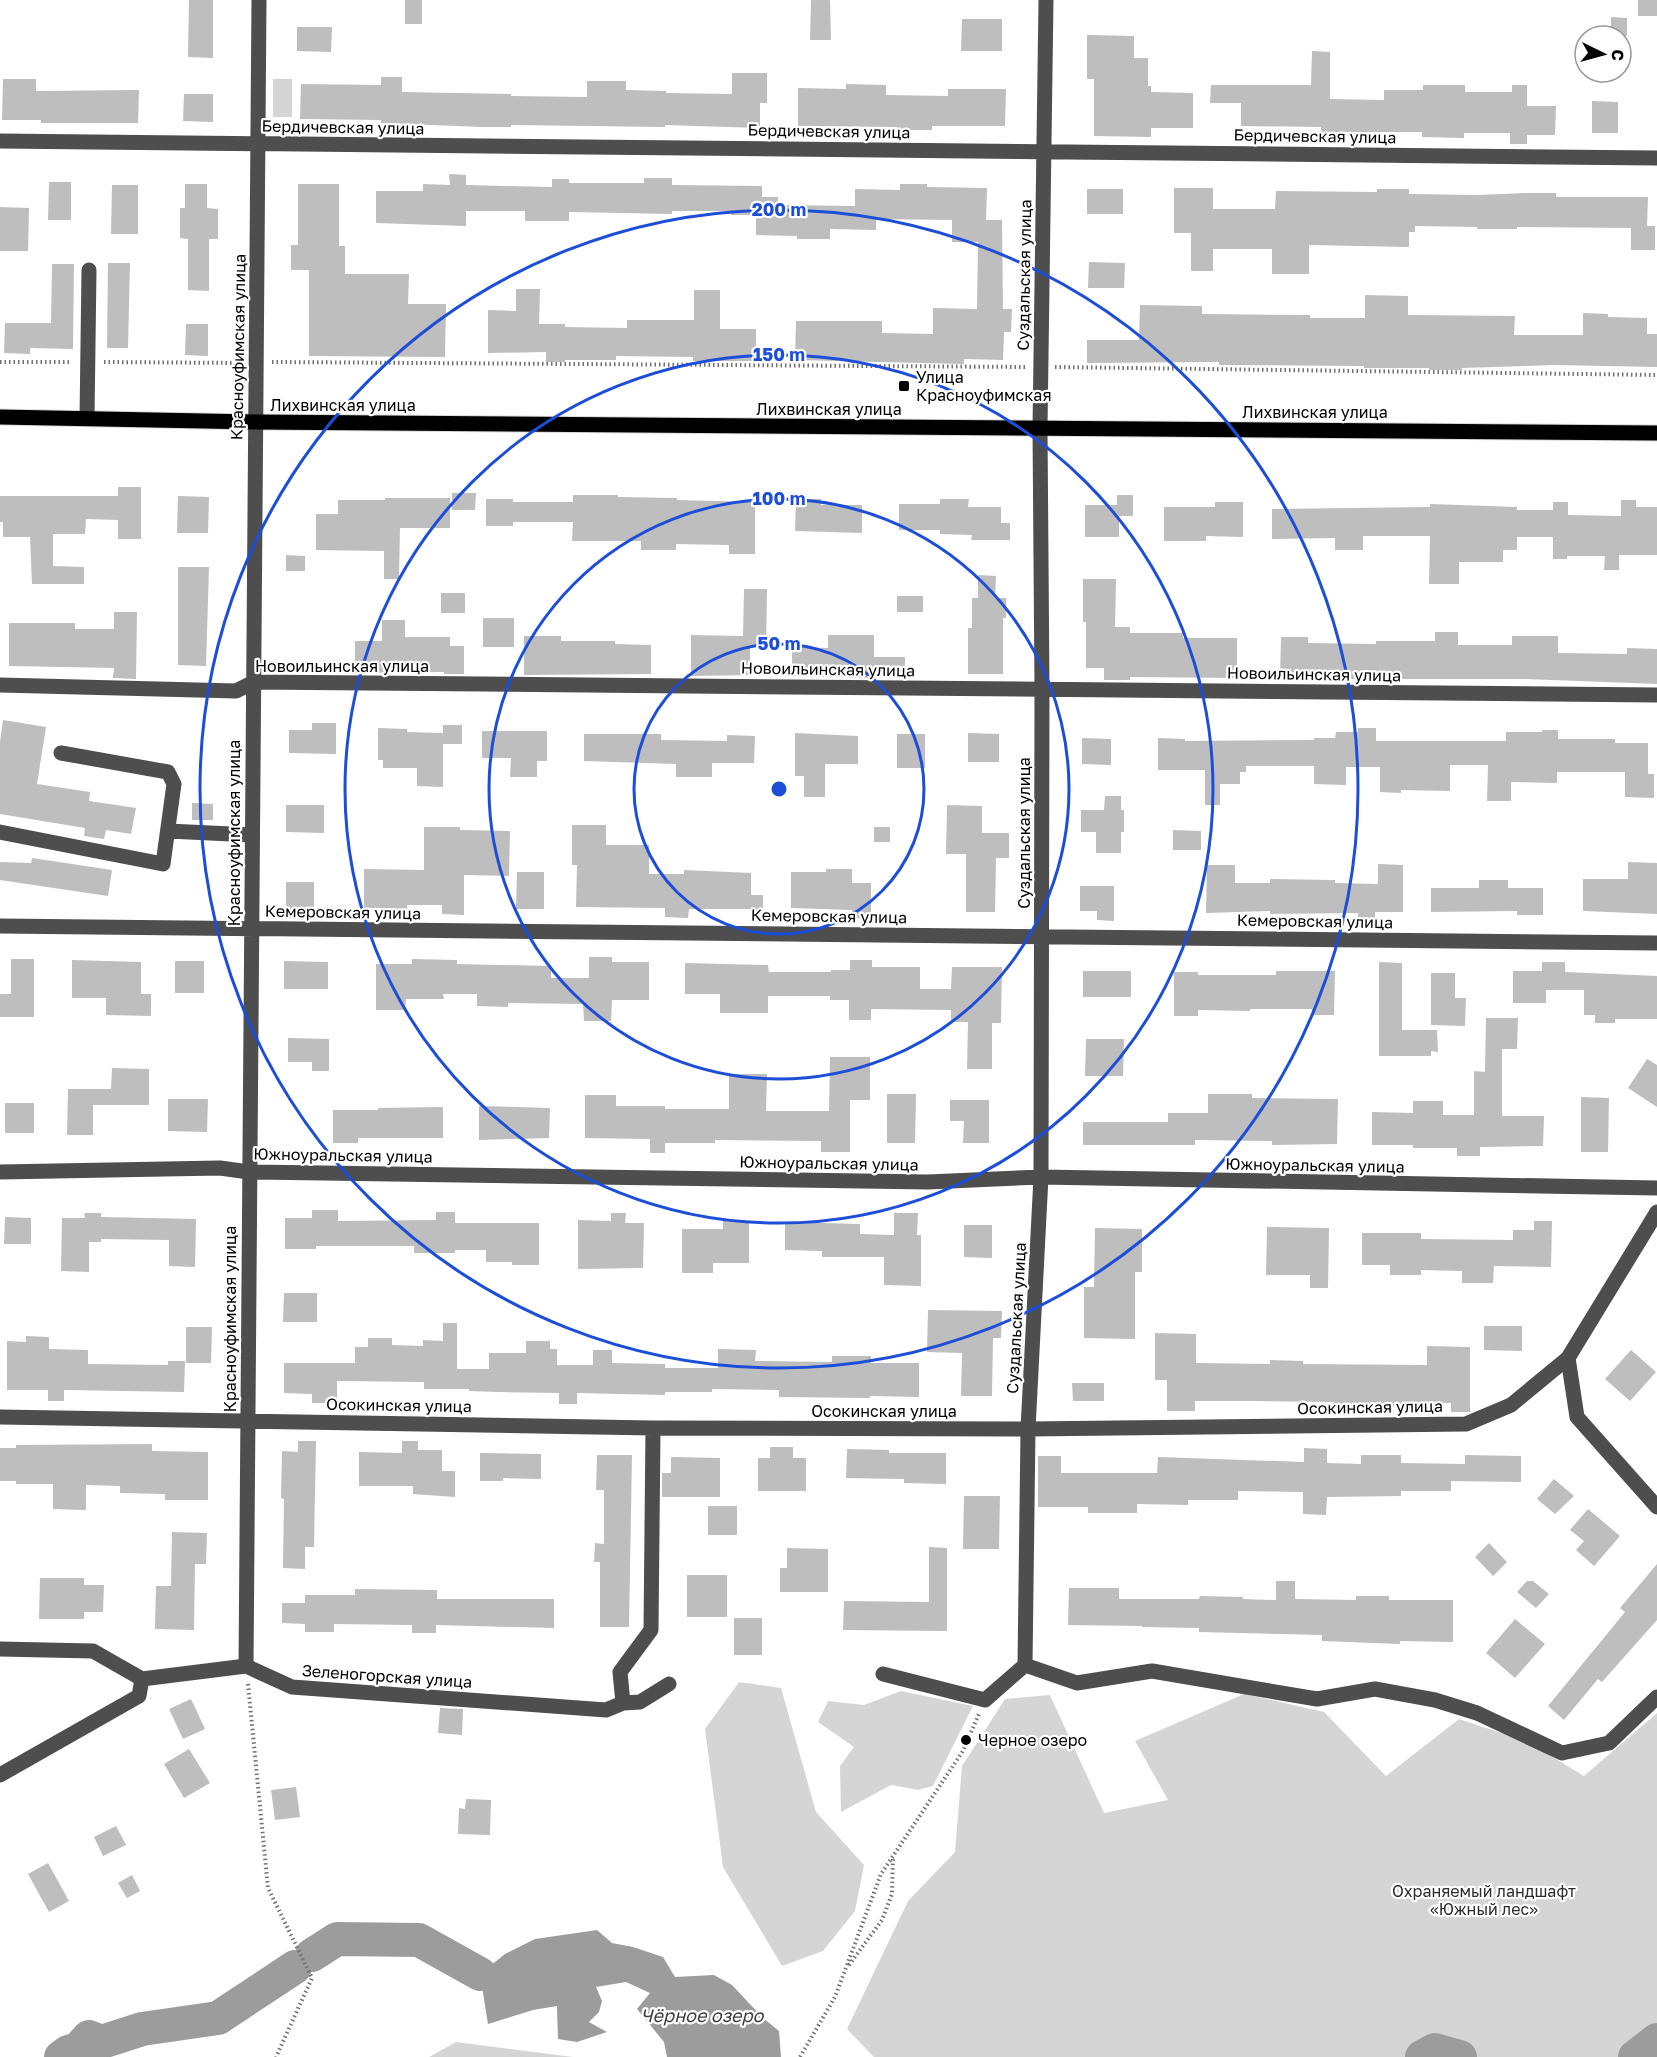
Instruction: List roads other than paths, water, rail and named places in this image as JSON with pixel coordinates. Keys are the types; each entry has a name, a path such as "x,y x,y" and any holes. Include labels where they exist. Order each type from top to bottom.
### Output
{"main road":[{"name":"Лихвинская улица","path":"0,417 255,422 1657,433"}],"street":[{"name":"Красноуфимская улица","path":"246,1666 259,0"},
{"name":"Суздальская улица","path":"1025,1665 1028,1430 1041,1177 1040,428 1046,0"},
{"name":"Бердичевская улица","path":"0,141 1657,158"},
{"path":"87,418 89,270"},
{"name":"Новоильинская улица","path":"0,686 236,691 254,682 1657,695"},
{"path":"0,832 164,864 174,784 168,772 61,753"},
{"path":"168,831 252,835"},
{"name":"Кемеровская улица","path":"0,926 1657,943"},
{"name":"Южноуральская улица","path":"0,1172 207,1167 249,1172 928,1182 1041,1177 1657,1188"},
{"name":"Осокинская улица","path":"0,1417 654,1428 1028,1430 1466,1424 1511,1405 1568,1358 1657,1212"},
{"path":"1568,1358 1577,1417 1657,1507"},
{"path":"623,1703 621,1672 651,1630 654,1428"},
{"path":"0,1649 93,1651 142,1679 246,1666"},
{"path":"883,1674 985,1700 1025,1665 1077,1683 1152,1671 1317,1699 1375,1689 1435,1700 1477,1713 1562,1753 1610,1743 1657,1697"},
{"name":"Зеленогорская улица","path":"246,1666 292,1687 606,1710 623,1703 640,1702 669,1684"},
{"path":"0,1774 139,1696 142,1679"}],"water":[{"name":"Чёрное озеро","path":"597,1930 612,1943 663,1957 675,1977 714,1975 732,1985 763,2018 779,2031 781,2057 667,2057 664,2042 637,2009 650,1993 626,1982 596,1987 602,2001 599,2012 589,2022 607,2032 577,2042 558,2039 557,2006 533,2010 488,2024 480,1974 505,1954 535,1939"}],"waterway":[{"path":"312,1955 337,1939 419,1940 480,1974"},
{"path":"61,2057 78,2049 89,2037 102,2042 142,2029 218,2018 295,1967"},
{"path":"1635,2057 1657,2040"},
{"path":"1422,2057 1435,2050 1460,2057"}],"place":[{"name":"Улица Красноуфимская","path":"904,386"},
{"name":"Черное озеро","path":"966,1740"}],"park label":[{"name":"Охраняемый ландшафт «Южный лес»","path":"1484,1900"}]}
